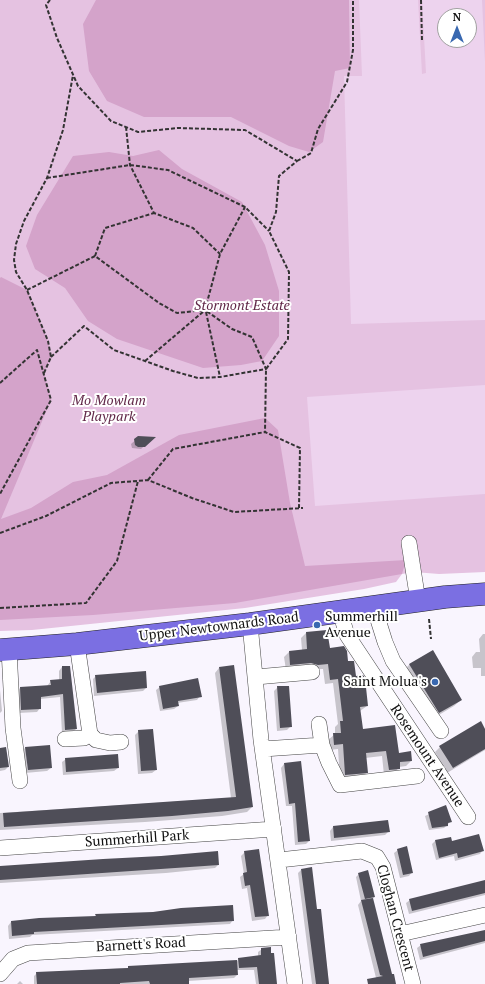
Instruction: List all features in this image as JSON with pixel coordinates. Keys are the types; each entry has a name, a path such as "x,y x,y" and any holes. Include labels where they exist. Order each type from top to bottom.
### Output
{"highway":[{"name":"Upper Newtownards Road","path":"5,649 77,644 250,624 374,607 424,610 485,594"}],"street":[{"path":"409,543 424,610"},
{"path":"374,607 384,642 393,661 441,731"},
{"name":"Rosemount Avenue","path":"340,612 347,635 468,817"},
{"path":"250,624 263,749 295,984"},
{"path":"77,644 90,734 96,740 110,743 121,742"},
{"path":"5,649 20,781"},
{"path":"256,677 312,672"},
{"path":"319,724 322,745 340,785 417,776"},
{"path":"65,739 84,738 90,734"},
{"path":"263,749 322,745"},
{"name":"Summerhill Park","path":"0,848 274,829"},
{"name":"Cloghan Crescent","path":"279,860 362,851 377,857 383,867 413,984"},
{"path":"400,934 485,915"},
{"name":"Barnett's Road","path":"0,974 13,959 28,953 289,937"}],"path":[{"path":"50,0 46,5 57,38 78,86 111,121 138,132 178,128 245,130 297,161"},
{"path":"269,231 276,212 279,176 297,161 311,153 318,129 347,82 353,50 353,0"},
{"path":"421,0 422,41"},
{"path":"51,357 48,341 27,290 16,272 14,260 16,244 24,221 47,178 63,130 73,74"},
{"path":"126,127 130,165 154,213"},
{"path":"44,373 51,357 84,326 114,350 173,371 198,378 220,377 266,369 288,339 288,272 269,231 245,208 168,170 130,165 47,178"},
{"path":"220,377 205,310 220,254 245,208"},
{"path":"27,290 95,256 105,228 154,213 193,228 220,254"},
{"path":"95,256 159,303 177,313 205,310 232,329 252,337 266,369 265,432"},
{"path":"145,361 205,310"},
{"path":"0,382 37,350 51,400 0,494"},
{"path":"148,480 173,449 265,432 300,448 299,508"},
{"path":"0,533 46,516 111,483 148,480 192,498 234,512 302,508"},
{"path":"0,608 86,602 117,561 138,481"},
{"path":"424,610 431,639"}],"green space":[{"name":"Stormont Estate","path":"0,0 485,0 485,572 439,574 414,572 402,574 396,582 364,589 245,608 32,630 0,631"},
{"path":"96,0 349,0 350,68 335,71 323,142 309,152 289,146 231,117 144,117 107,101 89,71 83,24"},
{"path":"159,150 182,169 242,202 265,245 279,291 279,336 262,361 241,365 203,368 117,339 88,321 65,288 35,269 26,246 37,215 73,156 109,152 133,156"},
{"path":"1,277 27,290 48,341 51,357 44,373 51,400 1,519 31,508 73,482 107,475 179,435 265,418 278,430 290,503 305,566 406,560 402,574 235,603 93,615 0,620"}],"shaded area":[{"path":"359,0 418,0 422,74 426,73 422,0 482,0 485,62 485,320 351,324 344,76 362,76"},
{"path":"485,385 485,494 315,506 307,397"}],"building":[{"path":"138,436 156,437 145,447 138,447 135,445 134,439"},
{"path":"327,630 330,648 344,646 347,651 348,661 354,661 356,676 363,675 365,678 368,706 360,707 363,729 395,725 399,753 411,751 412,761 400,762 400,769 389,770 386,751 366,753 368,773 345,775 343,744 334,745 333,733 341,733 340,721 343,721 338,679 330,680 328,664 318,665 311,663 290,665 289,651 307,649 306,632"},
{"name":"Saint Molua's","path":"433,650 462,700 439,713 409,664"},
{"path":"234,665 253,807 228,811 172,816 4,827 3,813 236,797 219,667"},
{"path":"62,666 70,666 77,729 65,730 63,694 41,697 41,709 21,710 20,687 51,685 50,680 62,679"},
{"path":"146,671 147,688 97,693 95,675"},
{"path":"198,678 202,697 178,701 179,706 163,709 159,686"},
{"path":"277,686 289,686 292,727 280,728"},
{"path":"481,721 485,729 485,749 453,768 439,746"},
{"path":"153,729 157,770 141,771 138,730"},
{"path":"50,745 52,768 28,770 25,747"},
{"path":"6,747 9,767 0,768 0,748"},
{"path":"118,754 119,768 66,772 65,758"},
{"path":"301,761 310,841 298,842 295,803 289,804 284,763"},
{"path":"446,805 452,822 448,823 448,826 432,828 428,812"},
{"path":"388,820 390,832 334,838 333,826"},
{"path":"479,834 484,851 458,858 457,853 439,858 435,840 451,837 452,841"},
{"path":"407,846 413,873 403,875 397,849"},
{"path":"259,849 269,916 255,917 250,885 245,886 243,873 247,872 244,851"},
{"path":"218,851 219,865 0,880 0,866"},
{"path":"312,867 317,909 321,909 329,984 316,984 301,869"},
{"path":"368,870 375,897 365,899 358,873"},
{"path":"485,880 485,893 412,911 409,899"},
{"path":"373,898 392,974 394,974 396,984 368,984 367,979 383,976 380,975 361,900"},
{"path":"233,905 234,921 34,932 34,934 12,936 11,921 39,918 96,916 95,914 153,912 181,908"},
{"path":"485,930 485,941 423,957 420,944"},
{"path":"271,947 271,953 274,953 277,984 259,984 257,967 239,968 238,958 261,955 261,948"},
{"path":"237,960 238,975 189,978 189,984 150,984 149,981 120,984 37,984 36,972 128,968 128,966"}],"place":[{"name":"Summerhill Avenue","path":"317,625"},
{"name":"Saint Molua's","path":"435,682"}],"park label":[{"name":"Mo Mowlam Playpark","path":"109,410"}]}
